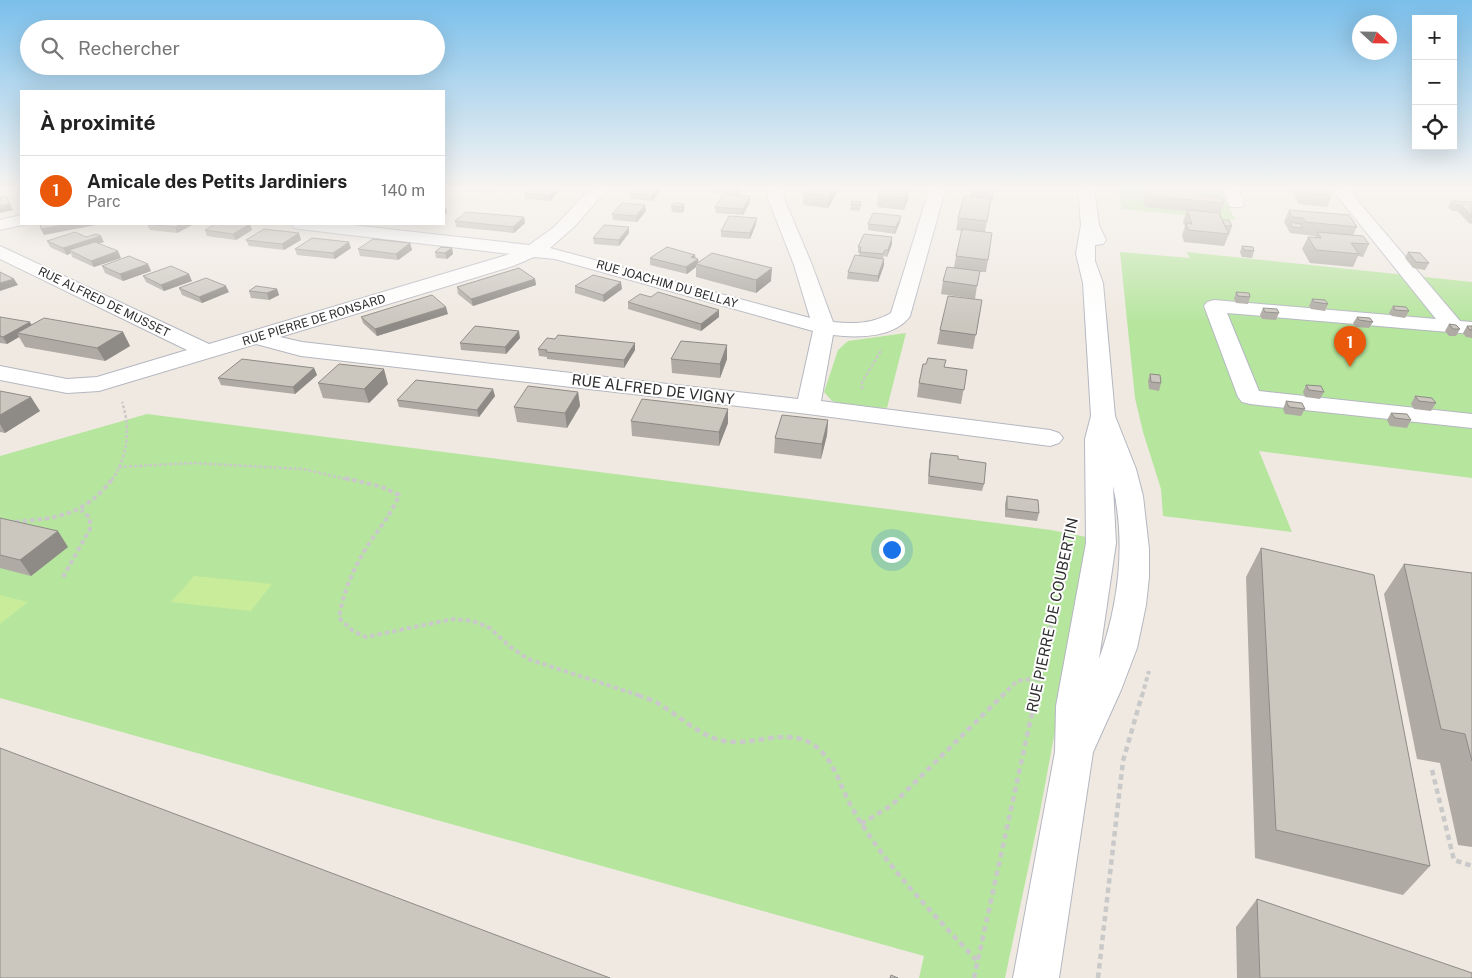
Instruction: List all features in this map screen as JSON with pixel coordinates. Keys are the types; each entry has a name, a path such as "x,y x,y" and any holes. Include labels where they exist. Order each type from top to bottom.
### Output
{"street":[{"name":"RUE JOACHIM DU BELLAY","path":"378,233 536,250 623,272 824,328 854,331 885,327"},
{"name":"RUE PIERRE DE RONSARD","path":"0,373 67,386 82,386 116,380 497,265 536,250 559,233"},
{"path":"790,233 824,328 808,407"},
{"path":"885,327 900,316 925,233"},
{"path":"1036,978 1074,752 1116,657 1124,632 1134,568 1135,544 1126,474 1103,416 1093,282 1084,257 1088,233"},
{"path":"1375,233 1409,274 1463,328"},
{"name":"RUE ALFRED DE MUSSET","path":"0,252 208,352"},
{"path":"1463,328 1214,306 1250,397 1472,421"},
{"name":"RUE ALFRED DE VIGNY","path":"256,337 301,349 808,407 1050,438"}],"path":[{"path":"866,415 862,382 879,357 885,327"},
{"path":"8,523 66,515 80,510 101,495 119,467 128,447 130,430 127,412 116,388 116,380"},
{"path":"119,467 192,463 303,468 382,487 399,495 396,506 367,547 341,599 339,618 353,631 366,637 413,629 453,619 473,621 490,628 509,646 528,659 634,693 658,703 704,734 722,741 738,743 776,737 795,738 814,745 830,760 860,824 898,876 978,962"},
{"path":"63,577 90,529 90,518 80,510"},
{"name":"RUE PIERRE DE COUBERTIN","path":"974,978 1056,600"},
{"path":"860,824 892,805 1017,681 1038,678"},
{"path":"1432,770 1454,860 1472,866"}],"green space":[{"path":"1120,252 1190,258 1186,252 1472,282 1472,478 1259,451 1292,532 1163,516 1161,489 1143,432 1135,398"},
{"path":"906,333 887,408 852,406 832,401 824,392 838,350 848,341"},
{"path":"147,414 1051,530 1091,538 1039,817 1005,978 919,978 924,956 0,698 0,456"},
{"path":"194,576 272,584 251,611 171,602"},
{"path":"0,595 28,602 0,624"}],"building":[{"path":"73,233 86,237 96,234 101,236 63,248 47,241"},
{"path":"258,233 299,233 282,244 246,240"},
{"path":"598,233 625,233 619,240 593,238"},
{"path":"961,233 992,233 988,260 956,256"},
{"path":"1317,233 1363,236 1369,244 1351,243 1359,254 1316,250 1308,237 1321,238"},
{"path":"864,234 892,237 888,250 885,250 883,254 860,252 861,247 858,247"},
{"path":"312,238 349,242 333,253 295,249"},
{"path":"373,239 410,243 396,254 358,249"},
{"path":"95,242 118,251 91,261 69,250"},
{"path":"1242,246 1253,247 1254,251 1244,250"},
{"path":"441,247 452,248 445,253 435,252"},
{"path":"667,247 695,255 691,257 698,259 686,267 650,258"},
{"path":"1408,252 1420,253 1429,263 1416,262"},
{"path":"712,253 772,268 756,280 696,264"},
{"path":"855,255 884,259 878,276 848,272"},
{"path":"129,256 148,264 120,274 102,266"},
{"path":"171,266 189,274 161,285 143,276"},
{"path":"947,267 980,271 977,286 943,281"},
{"path":"519,268 535,279 471,299 457,287"},
{"path":"0,272 14,279 0,283"},
{"path":"593,275 621,282 603,295 575,286"},
{"path":"206,278 226,286 199,297 179,288"},
{"path":"256,286 277,289 267,293 249,291"},
{"path":"658,292 719,310 701,324 628,302 640,294 651,297"},
{"path":"1236,292 1249,293 1250,297 1238,296"},
{"path":"432,295 446,307 375,329 361,317"},
{"path":"948,296 982,300 976,335 940,330"},
{"path":"1312,299 1325,300 1328,304 1314,302"},
{"path":"1393,306 1406,307 1409,311 1395,310"},
{"path":"1263,308 1277,309 1279,313 1265,312"},
{"path":"0,317 30,322 3,337 0,336"},
{"path":"1357,317 1370,318 1373,322 1359,320"},
{"path":"44,318 123,332 97,348 17,333"},
{"path":"1449,324 1456,325 1460,329 1453,329"},
{"path":"475,326 519,331 505,347 460,343"},
{"path":"558,335 635,343 624,360 546,352 547,350 538,349 547,338 555,339"},
{"path":"681,341 727,345 720,364 671,359"},
{"path":"928,358 946,360 944,367 967,370 964,390 919,383 923,364 926,364"},
{"path":"242,359 314,368 293,387 218,378"},
{"path":"339,364 384,369 364,389 318,383"},
{"path":"1150,374 1160,375 1161,383 1151,382"},
{"path":"416,380 493,389 477,410 397,400"},
{"path":"1306,385 1321,386 1324,392 1309,390"},
{"path":"528,386 578,392 565,413 514,407"},
{"path":"0,391 31,397 0,415"},
{"path":"1415,396 1432,398 1436,403 1419,401"},
{"path":"642,399 728,409 719,432 631,421"},
{"path":"1286,401 1302,403 1305,409 1289,407"},
{"path":"1391,413 1407,414 1411,420 1395,418"},
{"path":"782,415 828,420 822,444 775,438"},
{"path":"931,453 958,456 958,459 986,463 984,484 929,476"},
{"path":"1007,496 1038,500 1039,513 1007,509"},
{"path":"0,518 58,531 20,560 0,555"},
{"path":"1261,548 1374,575 1430,866 1276,830"},
{"path":"1404,564 1472,573 1472,761 1465,734 1441,729"},
{"path":"0,748 610,978 0,978"},
{"path":"1257,899 1472,973 1472,978 1260,978"}],"place":[{"name":"Amicale des Petits Jardiniers","path":"1350,367"}]}
